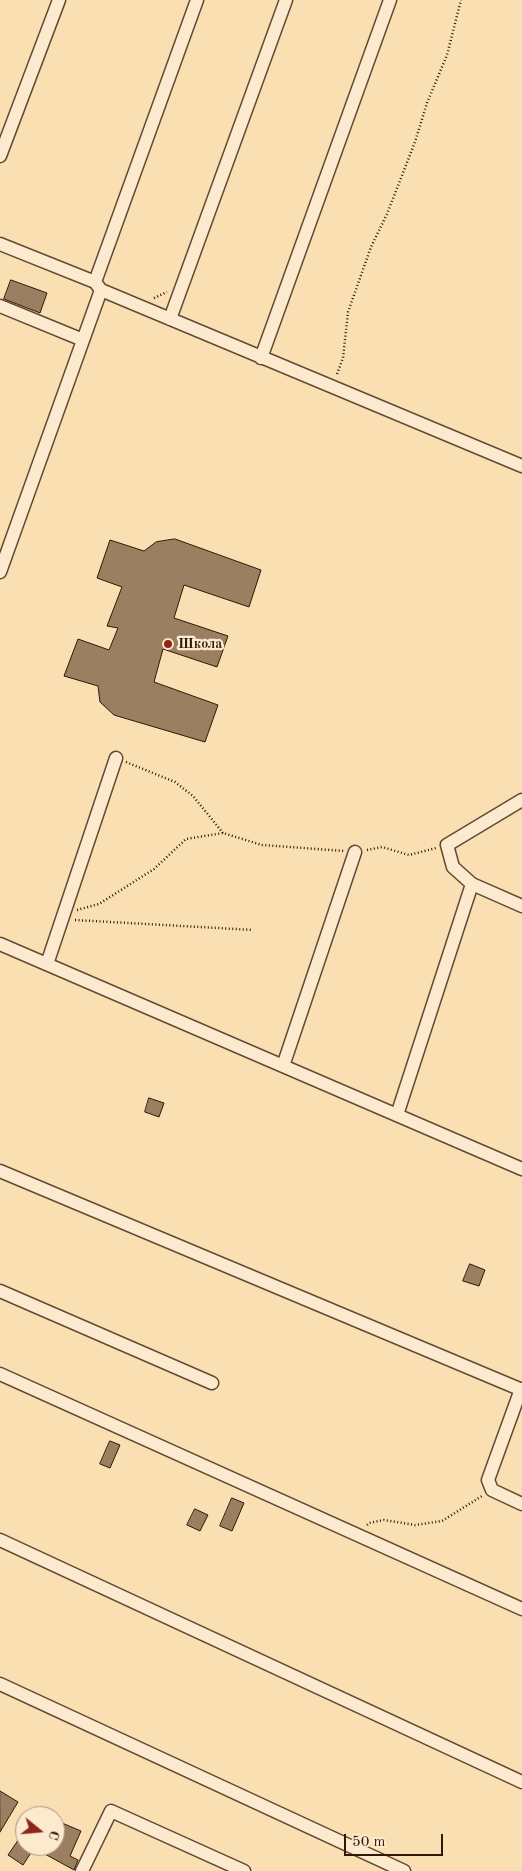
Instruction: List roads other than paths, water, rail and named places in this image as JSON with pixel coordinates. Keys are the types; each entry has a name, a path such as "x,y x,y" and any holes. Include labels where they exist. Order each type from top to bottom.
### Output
{"street":[{"path":"0,156 59,0"},
{"path":"0,572 83,340 98,286 198,0"},
{"path":"170,319 286,0"},
{"path":"261,358 390,0"},
{"path":"0,244 98,286 136,305 522,466"},
{"path":"0,306 83,340"},
{"path":"47,964 116,758"},
{"path":"522,800 447,845 453,867 472,884 522,906"},
{"path":"283,1066 355,852"},
{"path":"397,1115 472,884"},
{"path":"0,944 522,1169"},
{"path":"0,1171 522,1389 488,1480 492,1490 522,1504"},
{"path":"0,1291 212,1383"},
{"path":"0,1374 522,1609"},
{"path":"0,1540 522,1782"},
{"path":"0,1684 404,1871"},
{"path":"82,1871 111,1811 244,1871"}],"place":[{"name":"Школа","path":"168,644"}]}
